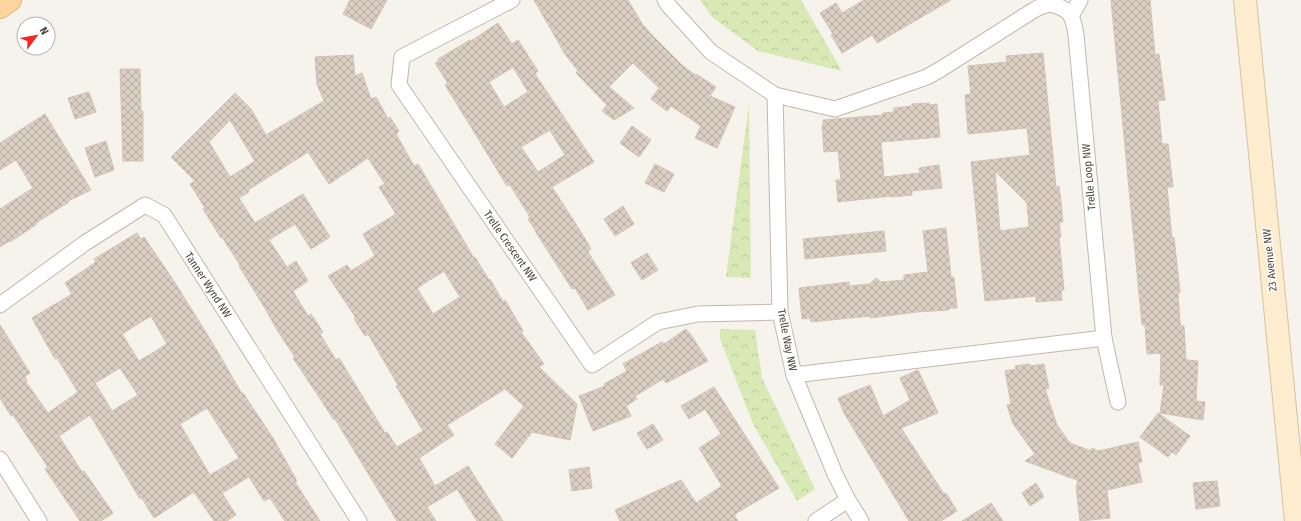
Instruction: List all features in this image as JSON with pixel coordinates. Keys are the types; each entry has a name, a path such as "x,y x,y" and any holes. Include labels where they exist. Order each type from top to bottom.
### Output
{"main road":[{"path":"0,6 10,0"},
{"name":"23 Avenue NW","path":"1245,0 1296,521"},
{"path":"1275,308 1301,444"}],"street":[{"name":"Trelle Crescent NW","path":"512,0 402,57 399,85 592,365 658,322 698,314 780,312"},
{"path":"665,0 711,52 775,95 835,109 927,77 1046,2 1065,10 1071,16 1080,0"},
{"name":"Trelle Loop NW","path":"1071,16 1076,35 1104,338 1118,402"},
{"name":"Trelle Way NW","path":"775,95 780,312 794,374 835,474 848,500 861,521"},
{"name":"Tanner Wynd NW","path":"0,305 85,243 145,205 164,215 359,521"},
{"path":"794,374 1104,338"},
{"path":"0,459 39,521"},
{"path":"816,521 848,500"}],"green space":[{"path":"700,0 801,0 842,71 758,51 712,17"},
{"path":"749,104 751,278 726,277"},
{"path":"720,329 755,330 762,378 815,489 797,501 753,424 720,339"}],"building":[{"path":"350,0 387,0 371,29 343,14"},
{"path":"534,0 628,0 643,25 682,65 695,75 696,74 716,87 710,96 735,107 717,148 695,138 701,126 671,106 667,111 651,99 659,88 633,63 609,87 634,108 614,120 602,111 607,105 576,73 578,71 565,54"},
{"path":"864,0 951,0 877,43 872,35 842,53 831,35 833,34 820,13 836,3 842,13"},
{"path":"1111,0 1150,0 1155,55 1159,54 1165,100 1158,101 1162,144 1168,144 1173,187 1167,187 1172,238 1174,237 1180,292 1178,293 1180,323 1181,326 1184,326 1186,360 1198,361 1196,401 1205,402 1203,420 1160,413 1164,385 1160,385 1161,353 1147,354 1145,325 1142,325"},
{"path":"498,23 512,44 518,40 538,71 535,74 594,162 552,187 591,249 588,252 615,295 588,310 575,288 572,289 535,231 528,219 530,217 510,185 507,186 445,85 447,82 435,63 439,61 438,59 470,40 471,41","holes":["513,67 528,92 504,107 489,82","550,130 565,155 538,172 521,147"]},
{"path":"1043,53 1056,187 1059,186 1063,222 1059,222 1064,290 1061,290 1062,300 1036,302 1036,296 985,301 971,162 1030,155 1027,128 968,134 965,95 971,94 968,66 1007,62 1006,56","holes":["995,171 1027,203 1029,227 1000,231"]},
{"path":"353,55 355,76 362,73 371,99 376,97 388,119 390,117 399,131 396,134 414,166 418,164 474,258 475,257 489,280 490,279 503,302 505,300 523,331 521,332 544,364 539,367 577,404 570,440 532,432 512,458 495,444 524,406 505,389 447,425 454,435 419,458 435,486 468,466 503,521 477,521 457,489 427,507 436,521 397,521 335,419 334,420 293,358 295,357 277,330 239,266 240,265 203,209 205,208 190,184 195,181 171,157 235,93 251,109 266,135 324,101 317,84 315,57","holes":["230,120 255,161 230,177 209,142","308,152 329,184 368,158 385,184 379,187 396,214 363,234 375,256 351,271 347,265 328,276 356,318 354,319 365,336 368,334 398,385 396,386 423,431 397,447 387,432 385,433 339,358 336,360 320,334 323,332 311,314 308,316 293,291 308,281 296,261 287,267 269,240 295,224 311,249 330,237 303,194 255,223 239,198 249,192 248,190","444,271 460,297 433,314 417,288"]},
{"path":"120,69 140,69 141,111 143,111 143,161 123,161"},
{"path":"89,92 96,112 75,119 68,98"},
{"path":"929,103 929,105 937,104 940,137 881,142 884,177 920,173 919,168 939,165 942,188 912,191 912,195 838,202 836,180 841,180 838,151 824,152 823,120 883,115 883,113 894,112 894,108 912,106 912,104"},
{"path":"45,114 91,190 68,201 69,202 36,223 37,224 0,247 0,209 33,188 16,160 0,170 0,143"},
{"path":"632,126 651,140 639,157 620,143"},
{"path":"106,141 114,170 95,177 85,148"},
{"path":"655,164 674,174 664,192 645,183"},
{"path":"623,206 634,224 615,236 604,219"},
{"path":"946,228 951,277 954,277 957,308 870,318 870,316 811,322 810,318 802,319 799,288 849,282 849,286 870,284 876,278 881,282 904,280 904,275 928,272 923,231"},
{"path":"884,231 886,251 805,259 803,239"},
{"path":"137,233 141,239 144,237 172,278 212,342 242,394 243,393 273,438 297,481 295,482 320,521 285,521 270,498 264,501 249,477 222,493 236,515 227,521 214,521 194,492 154,518 142,498 140,499 90,415 59,436 82,472 84,471 113,513 101,521 80,521 45,469 48,467 13,415 11,416 0,398 0,325 30,373 25,376 26,382 48,413 78,392 57,358 55,359 32,318 72,294 65,283 96,262 94,259","holes":["151,316 167,344 139,361 122,334","120,368 138,395 112,411 95,383","207,408 239,458 210,475 180,424"]},
{"path":"647,253 658,270 642,280 631,263"},
{"path":"686,329 708,361 666,383 663,379 635,396 637,399 626,406 631,416 593,431 579,396 605,386 604,384 627,371 623,364 662,342 664,344"},
{"path":"1029,364 1030,366 1044,364 1049,388 1045,389 1057,425 1070,443 1091,451 1092,448 1098,451 1138,442 1142,462 1138,463 1142,482 1107,490 1110,518 1080,521 1076,487 1078,481 1025,461 1035,454 1013,424 1007,405 1011,404 1005,371 1016,369 1015,366"},
{"path":"918,370 938,413 901,428 944,494 946,493 957,511 941,521 909,521 844,413 838,398 870,385 883,416 910,400 900,378"},
{"path":"714,387 779,488 735,514 734,515 738,521 620,521 615,510 681,480 696,503 722,486 699,448 721,434 705,409 689,419 681,406"},
{"path":"1158,413 1190,436 1176,455 1172,452 1168,457 1140,437"},
{"path":"653,424 663,440 647,449 637,433"},
{"path":"589,467 592,488 572,491 569,470"},
{"path":"1217,481 1220,506 1196,509 1193,483"},
{"path":"1036,483 1044,497 1030,506 1022,493"},
{"path":"991,503 1003,521 962,521"}]}
